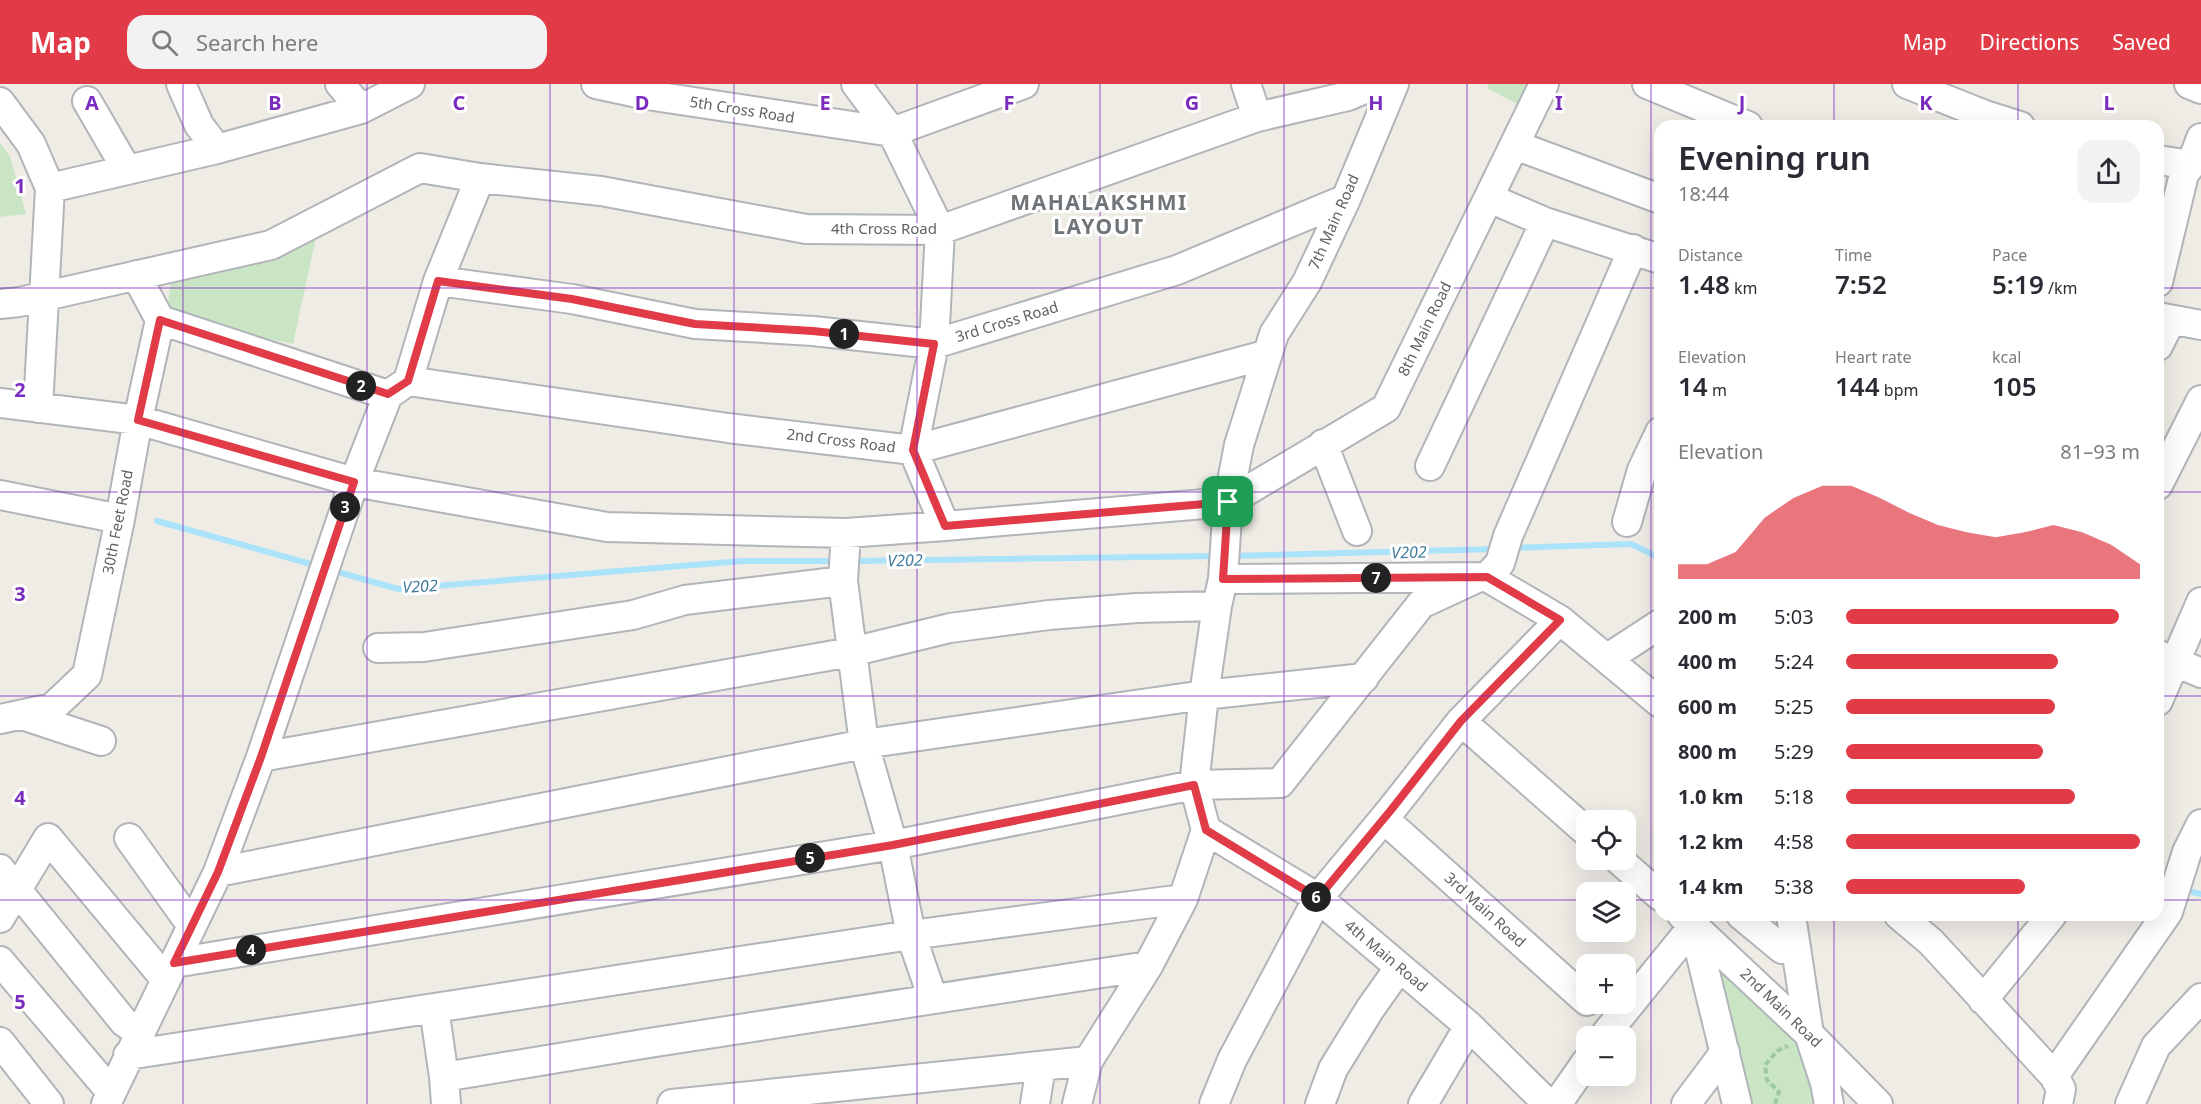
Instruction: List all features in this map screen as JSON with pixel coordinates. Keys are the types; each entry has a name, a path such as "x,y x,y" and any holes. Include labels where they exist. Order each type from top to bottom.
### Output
{"street":[{"path":"181,84 199,125 217,149"},
{"path":"340,84 361,109"},
{"path":"50,188 217,149 361,109 410,84"},
{"name":"5th Cross Road","path":"596,84 647,95 892,132 1024,84"},
{"path":"856,84 892,132 940,230 934,344 913,450 945,526"},
{"path":"1246,84 1257,117"},
{"name":"4th Cross Road","path":"0,304 271,245 420,168 480,178 601,191 806,229 940,230 1257,117 1348,96 1376,84"},
{"name":"7th Main Road","path":"1194,785 1204,695 1220,592 1228,502 1239,445 1274,334 1307,282 1346,199 1394,84"},
{"name":"8th Main Road","path":"1228,502 1386,408 1544,84"},
{"path":"1647,84 1734,120"},
{"path":"1907,84 2001,120"},
{"path":"2189,84 2201,89"},
{"path":"87,101 127,170"},
{"path":"0,102 31,144 50,188 38,408"},
{"path":"2164,233 2166,217 2201,138"},
{"path":"1515,145 1654,197"},
{"path":"2164,161 2191,165"},
{"path":"0,961 108,1098 218,872 261,757 354,482 398,388 480,178"},
{"path":"1489,198 1545,222 1654,257"},
{"name":"3rd Cross Road","path":"438,281 572,299 695,324 813,331 934,344 1177,270 1346,199"},
{"path":"1430,466 1545,222"},
{"path":"170,972 893,845 1194,785 1280,783 1421,604 1488,573 1508,536 1633,249"},
{"path":"136,275 160,320"},
{"path":"2165,318 2201,325"},
{"name":"2nd Cross Road","path":"160,320 398,388 913,450 1266,355"},
{"name":"30th Feet Road","path":"10,717 52,708 87,675 160,320"},
{"path":"2164,473 2201,400"},
{"path":"0,403 138,420 354,482 606,527 846,533 1228,502"},
{"path":"1323,444 1358,531"},
{"path":"1627,522 1651,473"},
{"path":"0,495 120,519"},
{"path":"846,533 843,581 864,744 893,845 911,934 933,999"},
{"path":"261,757 851,652 950,628 1049,615 1137,608 1220,592 1488,573 1560,620 1654,698"},
{"path":"378,648 436,645 633,615 685,600 843,581"},
{"path":"2164,690 2178,663 2201,602"},
{"path":"1214,1104 1232,1060 1318,898 1461,721 1560,620"},
{"path":"1608,658 1654,628"},
{"path":"218,872 864,744 1204,695 1364,678"},
{"path":"10,717 101,741"},
{"path":"1461,721 1576,822"},
{"path":"1077,1104 1088,1061 1148,966 1183,899 1206,830 1194,785"},
{"name":"3rd Main Road","path":"1384,819 1576,991"},
{"path":"2164,919 2187,852 2201,824"},
{"name":"4th Main Road","path":"1206,830 1318,898 1468,1026 1548,1104"},
{"path":"0,918 9,879 48,838 170,972"},
{"path":"129,838 192,926"},
{"path":"1630,870 1654,891"},
{"path":"9,879 124,1022 134,1044"},
{"path":"134,1044 434,1008 911,934 1183,899"},
{"path":"1613,1026 1688,921"},
{"path":"1691,921 1737,1104"},
{"name":"2nd Main Road","path":"1693,921 1804,1038 1878,1104"},
{"path":"1749,921 1782,949"},
{"path":"1792,921 1804,1038 1825,1083 1829,1104"},
{"path":"1906,921 1931,942 1983,1000 2060,1096 2163,921"},
{"path":"1983,1000 2047,921"},
{"path":"434,1008 445,1091 649,1042 1148,966"},
{"path":"1320,1104 1333,1069 1370,1009 1399,968"},
{"path":"2130,1104 2156,1046 2201,998"},
{"path":"1423,1104 1468,1026"},
{"path":"0,1042 50,1104"},
{"path":"1686,1104 1725,1052"},
{"path":"672,1104 855,1095 1041,1066 1088,1061"},
{"path":"1035,1104 1041,1066"},
{"path":"1557,1104 1576,1077"}],"path":[{"path":"1775,1104 1779,1092 1767,1080 1766,1065 1777,1051 1804,1038"}],"green space":[{"path":"1489,84 1528,84 1519,105 1487,88"},
{"path":"0,143 10,156 26,214 0,217"},
{"path":"316,237 293,344 166,317 172,273 294,250"},
{"path":"1708,956 1828,1046 1838,1104 1743,1104"}],"waterway":[{"name":"V202","path":"157,521 318,566"},
{"name":"V202","path":"1512,548 1631,544 1654,555"},
{"name":"V202","path":"1230,556 1496,549"},
{"name":"V202","path":"852,561 1217,556"},
{"name":"V202","path":"331,570 398,589 743,561 836,561"},
{"name":"V202","path":"2183,890 2201,894"}],"district":[{"name":"MAHALAKSHMI LAYOUT","path":"1099,215"}],"route":[{"path":"438,281 572,299 695,324 813,331 934,344 913,450 945,526 1228,502 1223,579 1487,577 1560,620 1461,721 1318,898 1206,830 1194,785 893,845 174,963 218,872 261,757 354,482 138,420 160,320 388,394 408,381 438,281"}]}
